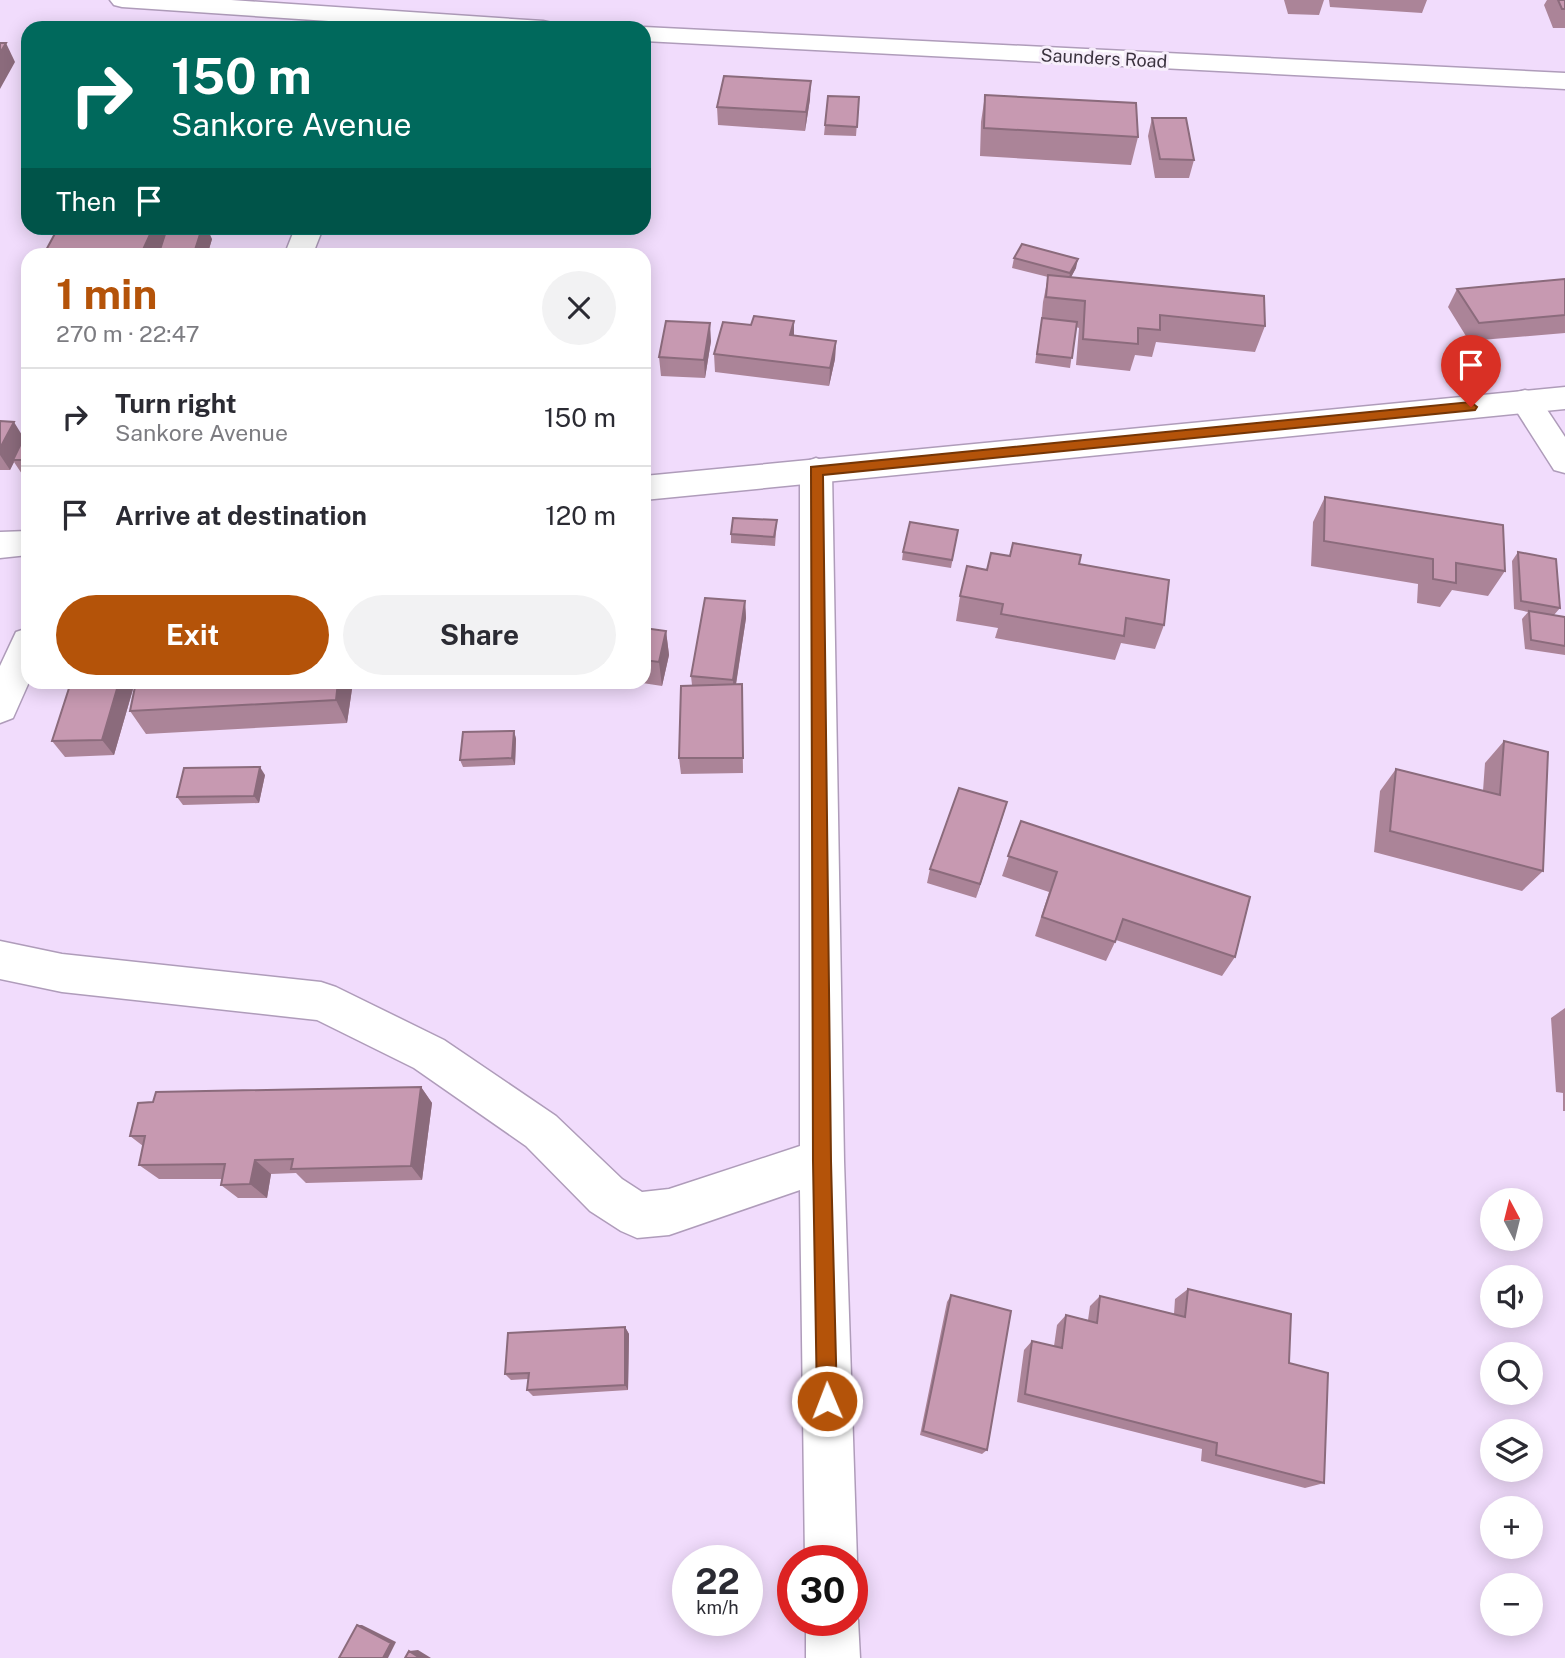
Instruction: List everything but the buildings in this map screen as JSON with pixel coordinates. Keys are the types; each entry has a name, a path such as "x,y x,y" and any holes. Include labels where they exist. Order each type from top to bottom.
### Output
{"street":[{"path":"122,0 371,21"},
{"name":"Saunders Road","path":"651,34 1565,81"},
{"path":"651,487 1565,398"},
{"path":"1525,401 1565,462"},
{"path":"816,470 822,1161 831,1545"},
{"path":"0,545 21,544"},
{"path":"0,708 21,658"},
{"path":"0,960 62,974 321,1001 440,1062 541,1131 606,1195 638,1215 669,1212 822,1161"},
{"path":"832,1636 833,1658"}],"route":[{"path":"827,1401 822,1161 816,470 1471,407"}]}
